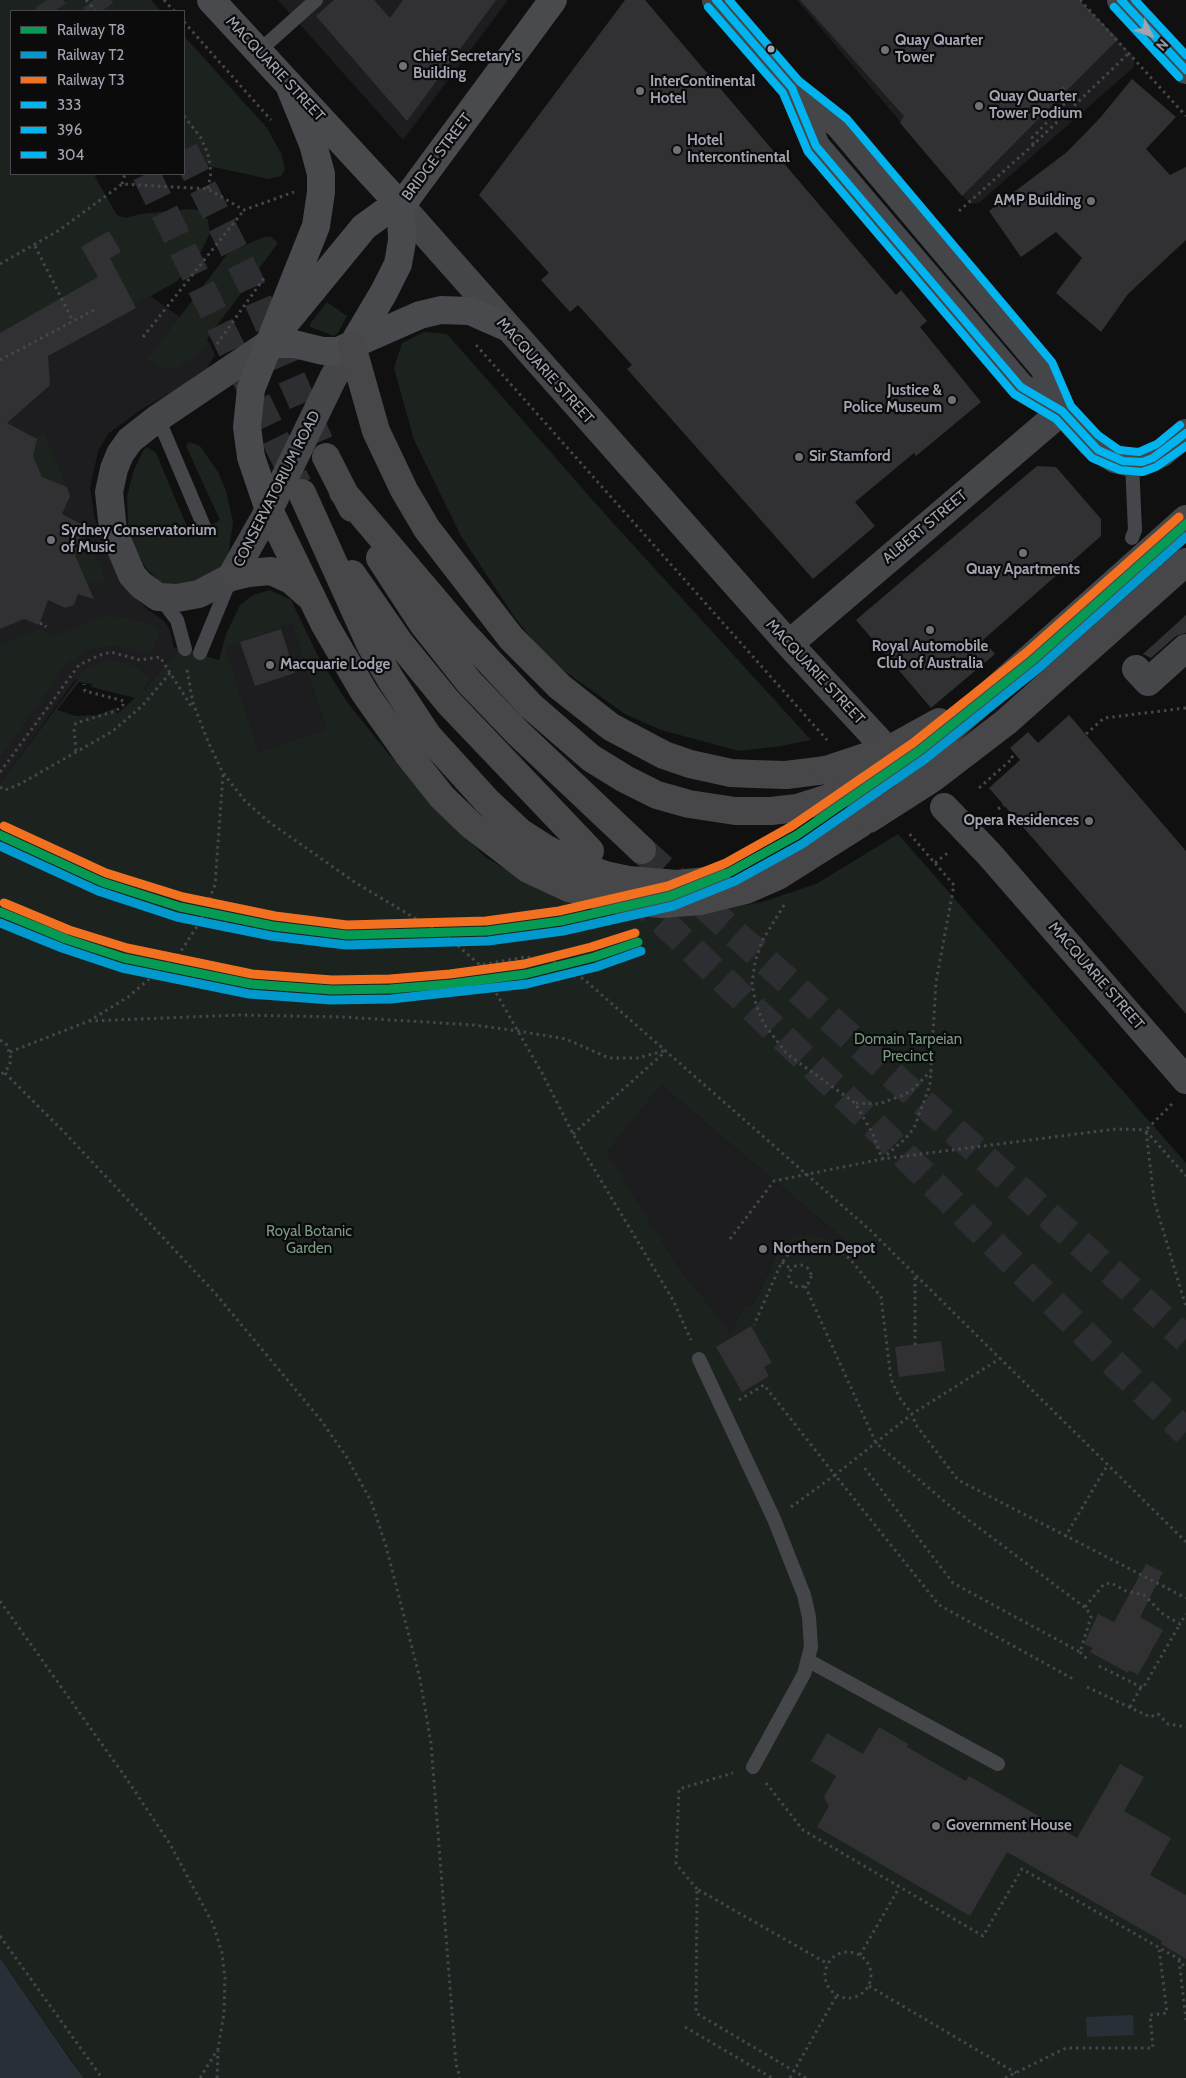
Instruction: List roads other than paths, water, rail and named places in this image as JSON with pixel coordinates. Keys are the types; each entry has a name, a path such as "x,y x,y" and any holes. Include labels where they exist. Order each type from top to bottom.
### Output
{"highway":[{"path":"352,346 376,431 404,490 427,529 505,631 560,687 611,728 664,755 690,764 731,773 786,775 826,770 892,748 986,696"},
{"path":"326,457 343,492 389,574 423,624 469,682 518,733 642,850"},
{"path":"343,492 455,624 531,706 591,758 625,779 657,795 689,804 735,811 772,811 797,808 873,782 919,755 1186,519"},
{"path":"590,851 448,702 399,642 306,502 371,646 408,708 428,736 487,801 520,832 545,848 575,864 606,875 649,882 704,883 765,865 864,821"},
{"path":"269,510 311,598 364,692 407,753 442,797 471,825 528,869 569,888 613,900 637,903 668,904 717,898 746,890 778,876 933,778 1006,722 1186,562"},
{"path":"231,577 271,571 291,580 311,598"}],"main road":[{"name":"MACQUARIE STREET","path":"211,0 400,206"},
{"name":"BRIDGE STREET","path":"268,344 364,227 382,214 400,206 553,0"},
{"path":"269,510 251,457 247,427 251,390 316,226 321,192 321,174 313,144 289,85"},
{"name":"CONSERVATORIUM ROAD","path":"352,346 398,264 402,241 400,206"},
{"path":"268,344 294,344 330,351 352,346 432,311 470,311 504,326"}],"street":[{"path":"716,0 792,88 839,125 1044,368 1062,411 1091,443 1106,455 1132,463 1153,458 1186,432"},
{"path":"1121,0 1186,70"},
{"name":"MACQUARIE STREET","path":"400,206 504,326 878,741"},
{"path":"158,597 138,582 129,569 113,530 109,500 114,469 123,448 158,418 268,344"},
{"name":"CONSERVATORIUM ROAD","path":"158,597 177,598 199,594 231,577 269,510 333,378 352,346"},
{"name":"ALBERT STREET","path":"789,644 1062,411"},
{"path":"1136,669 1148,682 1186,648"},
{"name":"MACQUARIE STREET","path":"944,807 995,861 1182,1089"}],"lane":[{"path":"259,51 316,0"},
{"path":"158,418 205,529"},
{"path":"1132,463 1135,515 1132,538"},
{"path":"200,654 231,577"},
{"path":"158,597 167,604 178,620 185,649"},
{"path":"699,1359 721,1410 774,1519 810,1617 811,1647 809,1661 804,1674 753,1767"},
{"path":"809,1661 998,1764"}],"tunnel":[{"path":"47,0 53,10"},
{"path":"94,0 101,10"},
{"path":"185,152 249,280 326,457"},
{"path":"146,175 298,485"},
{"path":"642,850 1186,1339"},
{"path":"632,892 868,1119 1134,1383 1186,1432"}],"rail line":[{"name":"T3","path":"4,826 106,873 183,897 275,916 347,925 486,921 559,911 668,886 726,863 792,826 913,743 1027,652 1179,517"},
{"name":"T8","path":"0,835 102,882 180,907 273,926 347,935 487,931 561,921 671,896 730,872 797,835 919,751 1033,660 1186,524"},
{"name":"T2","path":"0,846 98,891 177,917 271,936 346,945 488,941 563,931 673,906 735,881 802,844 925,759 1040,667 1186,537"},
{"name":"T3","path":"4,903 69,930 127,948 252,974 332,980 390,979 450,974 524,964 591,947 635,933"},
{"name":"T8","path":"0,912 66,939 124,958 251,984 332,990 390,989 451,984 526,974 594,957 638,942"},
{"name":"T2","path":"0,923 62,948 122,968 249,994 331,1000 391,999 527,984 596,967 641,951"}],"place":[{"name":"Quay Quarter Tower","path":"885,50"},
{"name":"Chief Secretary's Building","path":"403,66"},
{"name":"InterContinental Hotel","path":"640,91"},
{"name":"Quay Quarter Tower Podium","path":"979,106"},
{"name":"Hotel Intercontinental","path":"677,150"},
{"name":"AMP Building","path":"1091,201"},
{"name":"Justice & Police Museum","path":"952,400"},
{"name":"Sir Stamford","path":"799,457"},
{"name":"Sydney Conservatorium of Music","path":"51,540"},
{"name":"Quay Apartments","path":"1023,553"},
{"name":"Royal Automobile Club of Australia","path":"930,630"},
{"name":"Macquarie Lodge","path":"270,665"},
{"name":"Opera Residences","path":"1089,821"},
{"name":"Northern Depot","path":"763,1249"},
{"name":"Government House","path":"936,1826"}],"park label":[{"name":"Domain Tarpeian Precinct","path":"908,1048"},
{"name":"Royal Botanic Garden","path":"309,1240"}]}
